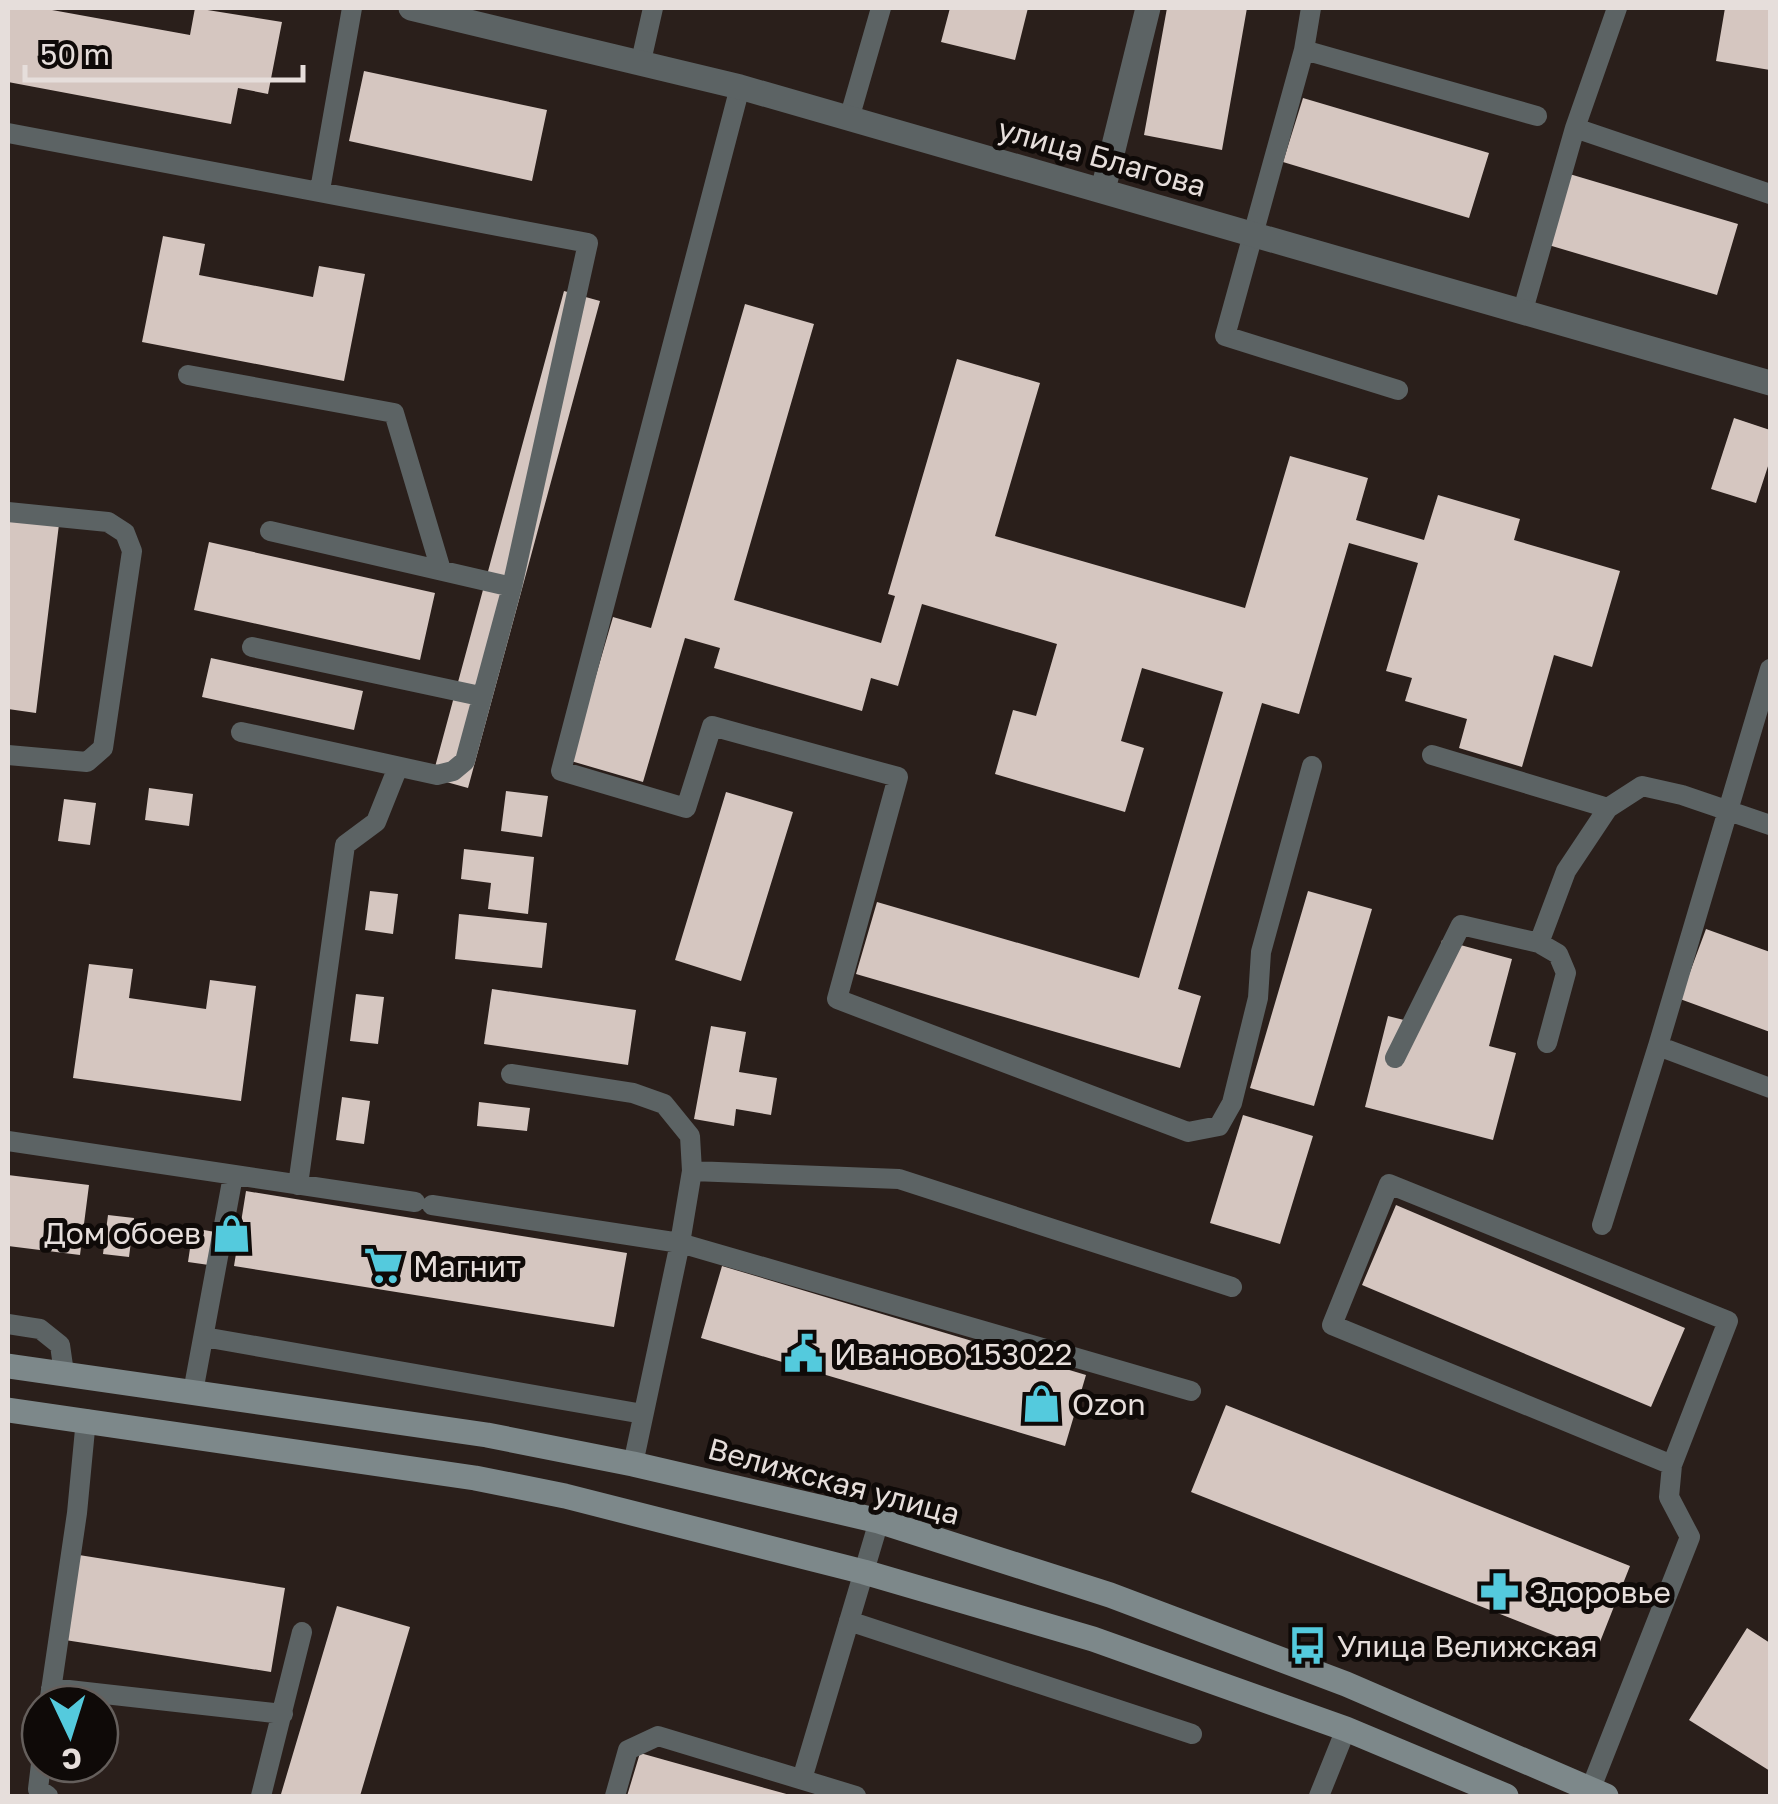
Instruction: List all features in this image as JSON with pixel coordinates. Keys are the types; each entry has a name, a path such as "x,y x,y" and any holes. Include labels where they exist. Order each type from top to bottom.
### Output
{"main road":[{"name":"Велижская улица","path":"8,1366 488,1435 879,1521 1110,1594 1346,1684 1598,1792"},
{"path":"8,1410 475,1478 566,1496 864,1572 1092,1639 1346,1729 1506,1796"}],"street":[{"name":"улица Благова","path":"412,8 740,87 1769,379"},
{"path":"1102,190 1148,8"}],"lane":[{"path":"320,190 352,8"},
{"path":"641,62 653,8"},
{"path":"849,119 881,8"},
{"path":"1312,8 1304,50 1225,336 1398,390"},
{"path":"1523,310 1575,128 1618,8"},
{"path":"1304,50 1537,116"},
{"path":"740,87 561,771 686,808 712,726 898,778 837,999 1188,1132 1219,1126 1232,1103 1258,998 1261,952 1312,766"},
{"path":"1575,128 1770,194"},
{"path":"8,133 588,243 512,587 465,761 454,771 436,775 241,732"},
{"path":"188,375 394,413 441,570"},
{"path":"8,512 108,522 125,533 132,551 103,748 87,762 8,755"},
{"path":"270,531 512,587"},
{"path":"252,646 480,696"},
{"path":"1602,1225 1770,670"},
{"path":"1432,755 1608,808"},
{"path":"298,1185 345,845 376,822 398,766"},
{"path":"1539,943 1566,872 1608,808 1642,786 1770,825"},
{"path":"1394,1058 1461,925 1539,943 1558,954 1566,973 1548,1042"},
{"path":"1658,1046 1770,1088"},
{"path":"510,1074 633,1093 664,1104 690,1136 692,1171 680,1243 633,1464"},
{"path":"8,1141 680,1243 1191,1391"},
{"path":"692,1171 899,1179 1232,1286"},
{"path":"193,1392 233,1176"},
{"path":"1598,1792 1690,1537 1669,1497 1672,1465 1728,1321 1390,1184 1332,1325 1672,1465"},
{"path":"8,1324 40,1329 60,1345 64,1373"},
{"path":"204,1337 643,1414"},
{"path":"52,1684 86,1420"},
{"path":"802,1779 879,1521"},
{"path":"849,1621 1192,1734"},
{"path":"261,1796 302,1632"},
{"path":"120,1701 282,1714"},
{"path":"1319,1796 1346,1729"},
{"path":"615,1796 628,1750 658,1736 856,1796"}],"building":[{"path":"8,8 41,8 190,35 195,8 282,22 268,94 238,88 231,124 8,82"},
{"path":"950,8 1028,8 1015,60 941,42"},
{"path":"1167,8 1247,8 1222,150 1144,135"},
{"path":"1725,8 1770,8 1770,70 1716,61"},
{"path":"364,71 547,110 532,181 349,141"},
{"path":"1303,98 1489,153 1469,218 1283,162"},
{"path":"1556,170 1738,224 1717,295 1535,241"},
{"path":"163,236 205,244 199,275 313,297 319,266 365,274 344,381 142,342"},
{"path":"564,291 600,301 468,788 432,778"},
{"path":"745,304 814,324 734,600 881,643 895,596 888,594 957,359 1040,383 995,536 1245,608 1290,456 1368,478 1356,520 1424,540 1438,495 1520,519 1514,540 1620,571 1592,667 1554,655 1522,767 1459,748 1467,719 1405,701 1412,678 1386,671 1418,563 1349,543 1299,714 1262,703 1178,989 1201,996 1180,1068 856,974 877,902 1139,978 1223,692 1142,668 1121,741 1144,748 1125,812 995,774 1013,710 1036,716 1057,644 922,604 898,686 871,678 862,711 714,668 720,648 685,638 643,782 571,761 613,617 651,628"},
{"path":"1734,418 1770,430 1770,460 1756,503 1711,489"},
{"path":"8,509 60,516 36,713 8,709"},
{"path":"209,542 435,593 420,660 194,610"},
{"path":"211,658 363,691 354,730 202,697"},
{"path":"149,788 193,794 189,826 145,820"},
{"path":"506,791 548,796 542,837 501,831"},
{"path":"726,792 793,812 741,981 675,960"},
{"path":"64,799 96,803 90,845 58,841"},
{"path":"464,849 534,857 528,914 488,909 491,883 461,879"},
{"path":"370,891 398,894 393,934 365,930"},
{"path":"1308,891 1372,909 1314,1106 1250,1088"},
{"path":"459,914 547,923 542,968 455,959"},
{"path":"1706,929 1770,952 1770,1032 1680,999"},
{"path":"1442,940 1512,959 1489,1046 1516,1053 1493,1140 1365,1107 1388,1016 1420,1024"},
{"path":"89,964 133,969 129,998 206,1009 210,980 256,986 241,1101 73,1078"},
{"path":"492,989 636,1010 628,1065 484,1044"},
{"path":"356,994 384,997 378,1044 350,1041"},
{"path":"711,1026 746,1032 739,1072 777,1078 771,1115 736,1109 734,1126 694,1119"},
{"path":"342,1097 370,1101 364,1144 336,1140"},
{"path":"479,1102 530,1108 527,1131 477,1126"},
{"path":"1243,1115 1313,1136 1280,1244 1210,1223"},
{"path":"8,1175 89,1185 80,1255 8,1246"},
{"path":"246,1191 627,1253 614,1327 234,1266"},
{"path":"1396,1205 1685,1328 1651,1407 1362,1285"},
{"path":"108,1215 134,1218 129,1257 103,1254"},
{"path":"193,1228 215,1232 209,1265 188,1262"},
{"path":"722,1266 1086,1375 1065,1446 701,1338"},
{"path":"1226,1405 1630,1566 1596,1652 1191,1492"},
{"path":"79,1555 285,1588 271,1672 65,1640"},
{"path":"337,1606 410,1627 360,1796 281,1794"},
{"path":"1747,1628 1770,1643 1770,1771 1689,1720"},
{"path":"640,1753 790,1795 790,1796 627,1796"}],"place":[{"name":"Дом обоев","path":"231,1233"},
{"name":"Магнит","path":"383,1266"},
{"name":"Иваново 153022","path":"804,1354"},
{"name":"Ozon","path":"1042,1404"},
{"name":"Здоровье","path":"1499,1592"},
{"name":"Улица Велижская","path":"1307,1646"}]}
